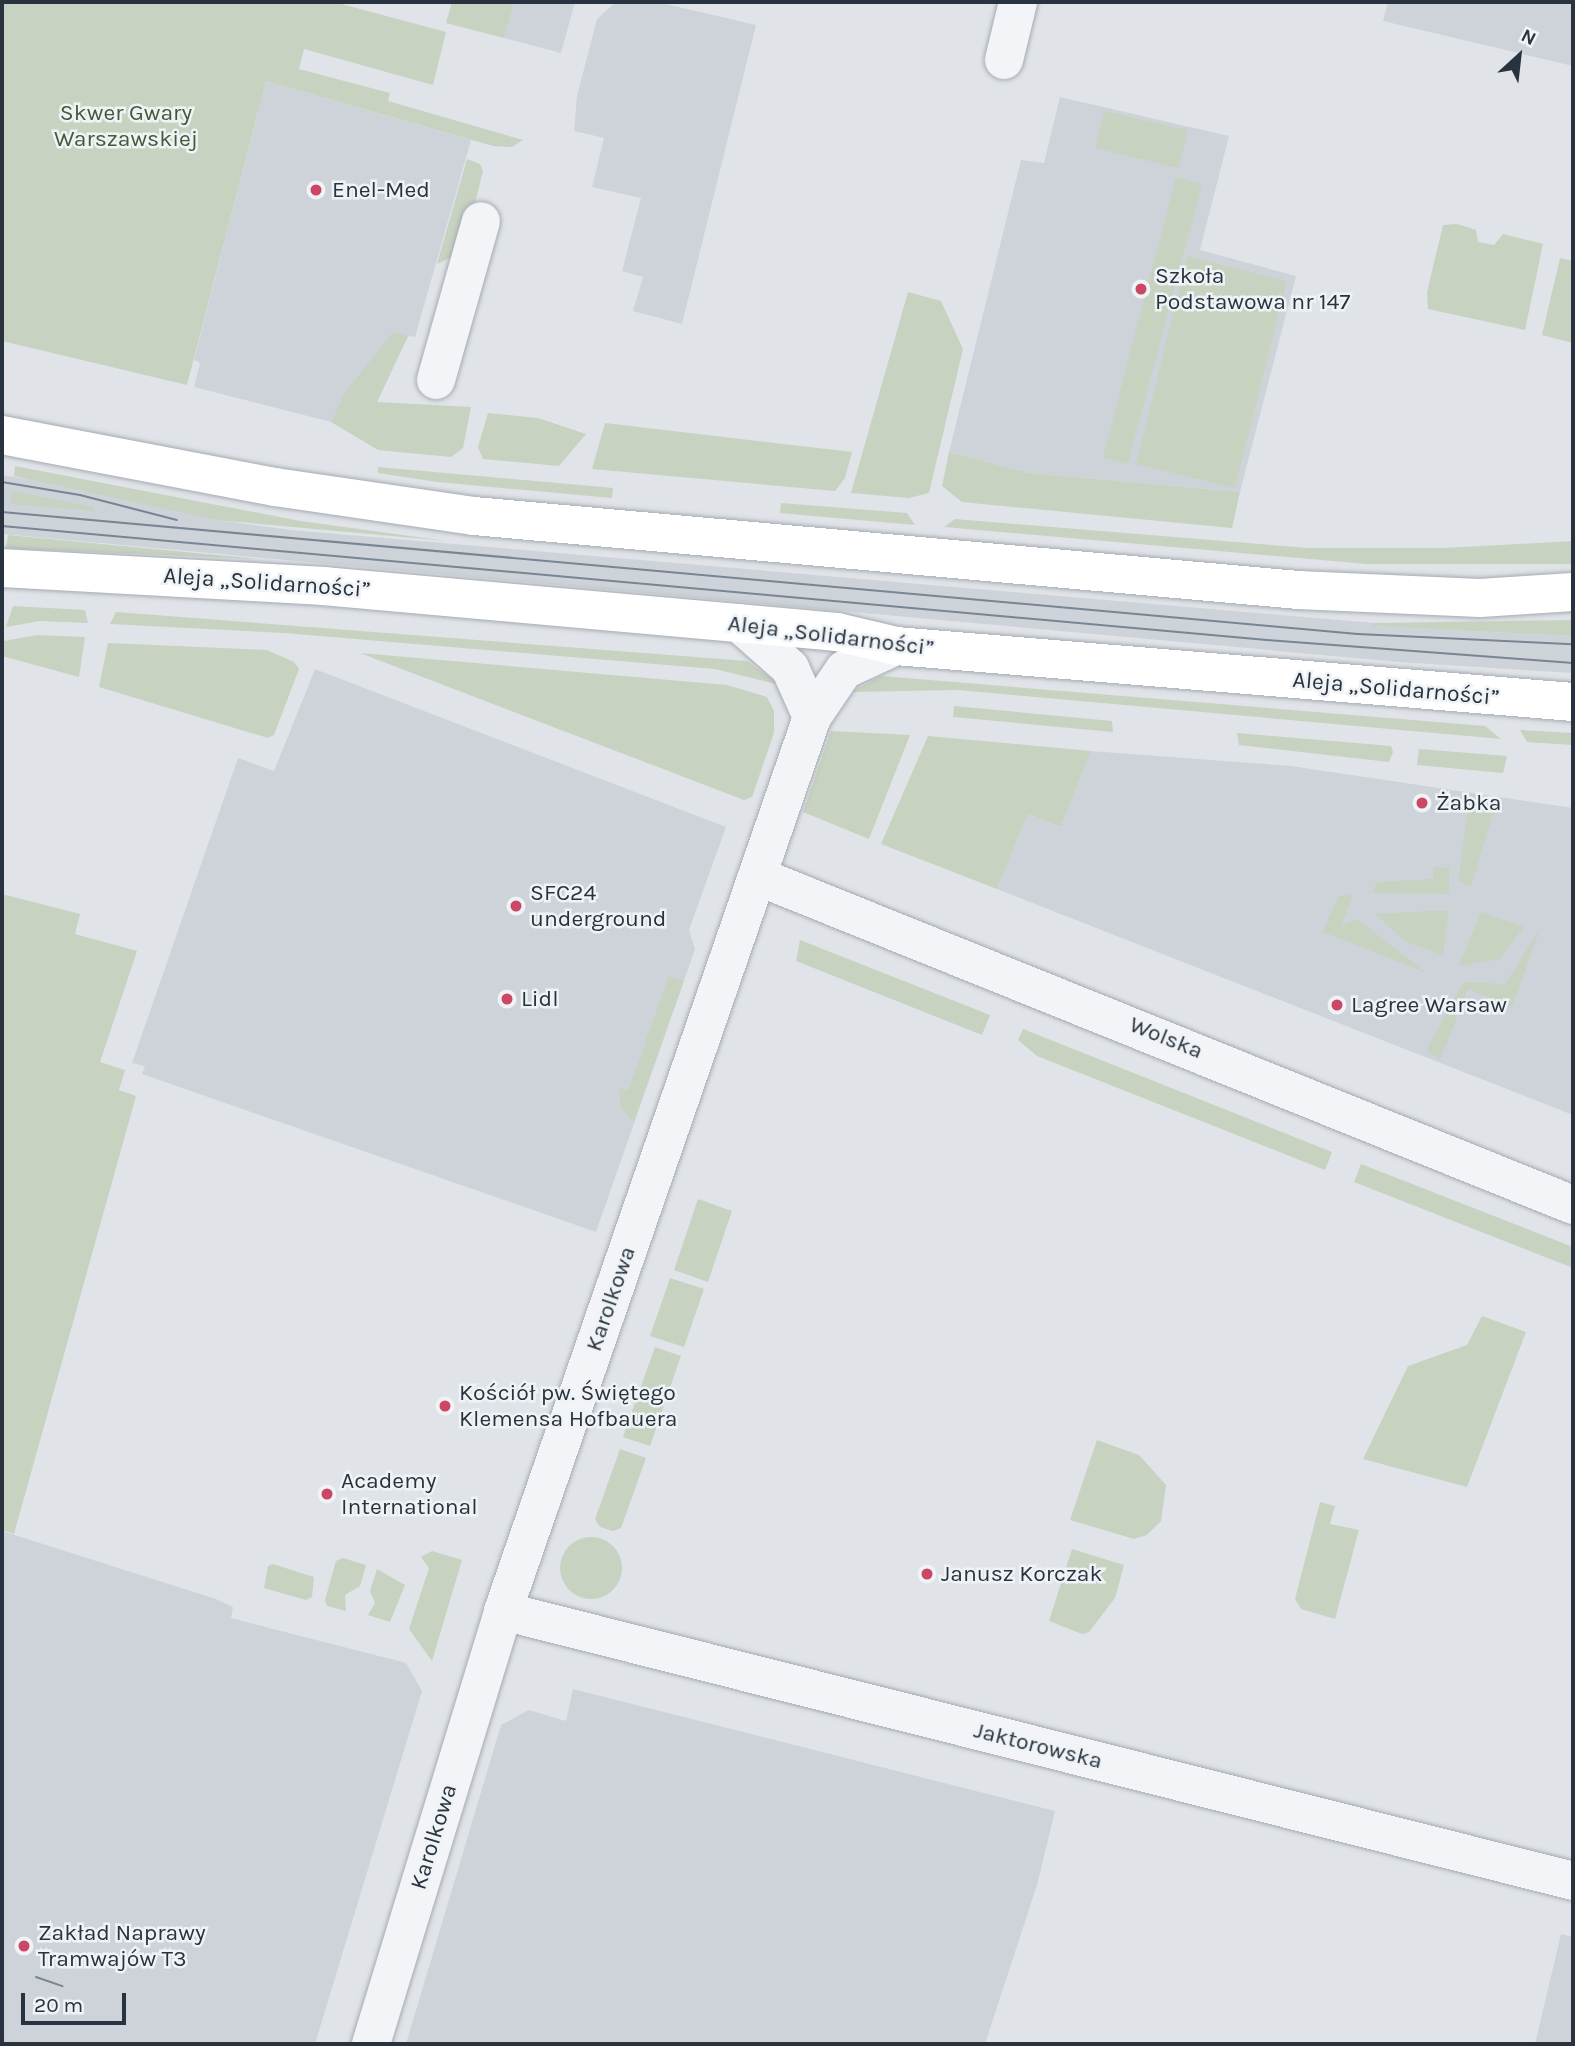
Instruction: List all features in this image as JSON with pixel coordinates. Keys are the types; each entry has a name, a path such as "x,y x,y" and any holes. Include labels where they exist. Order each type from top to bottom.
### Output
{"main road":[{"path":"2,435 275,488 474,516 1311,590 1480,598 1573,592"},
{"name":"Aleja „Solidarności”","path":"4,568 264,581 837,632 896,646 1573,702"}],"street":[{"path":"1004,60 1018,2"},
{"path":"436,380 481,221"},
{"path":"739,623 790,668 812,718"},
{"name":"Karolkowa","path":"371,2044 503,1611 812,718 844,670 896,646"},
{"name":"Wolska","path":"757,876 1573,1205"},
{"name":"Jaktorowska","path":"503,1611 1573,1881"}],"shaded area":[{"path":"514,2 575,2 561,53 504,38"},
{"path":"616,2 657,2 756,25 682,324 633,311 643,277 622,271 641,198 592,187 604,138 574,131 577,96 597,19"},
{"path":"1388,2 1573,2 1573,66 1383,21"},
{"path":"266,81 471,140 415,337 408,336 377,402 341,401 331,422 194,387 200,363 194,360"},
{"name":"Szkoła Podstawowa nr 147","path":"1060,97 1229,136 1200,250 1296,276 1240,492 1030,473 949,452 1021,160 1044,163"},
{"path":"2,475 74,486 217,520 291,530 1374,623 1374,626 1573,636 1573,673 1399,662 2,534"},
{"path":"315,669 726,827 689,930 695,949 596,1232 142,1074 145,1066 132,1063 238,758 274,771"},
{"path":"1091,751 1291,766 1573,808 1573,1115 997,889 1028,814 1061,827"},
{"path":"2,1531 216,1599 233,1607 231,1618 406,1663 422,1691 315,2044 2,2044"},
{"path":"573,1689 1055,1811 1037,1885 985,2044 406,2044 501,1725 529,1710 566,1721"},
{"path":"1561,1934 1573,1937 1573,2044 1535,2044"}],"green space":[{"name":"Skwer Gwary Warszawskiej","path":"2,2 334,2 446,32 433,85 304,49 299,69 390,93 388,101 523,140 512,147 493,146 266,81 187,385 2,341"},
{"path":"452,2 514,2 504,38 446,23"},
{"path":"1104,111 1188,130 1179,168 1095,148"},
{"path":"467,159 480,164 483,171 463,252 437,264"},
{"path":"1176,177 1202,184 1128,464 1103,457"},
{"path":"1457,224 1476,230 1478,242 1494,245 1503,234 1543,244 1525,330 1428,309 1427,292 1443,225"},
{"path":"1187,256 1287,281 1235,488 1136,464"},
{"path":"1560,258 1573,261 1573,343 1542,335"},
{"path":"908,292 941,301 963,349 929,493 909,498 851,493"},
{"path":"393,332 408,336 377,402 471,407 463,448 451,457 378,450 331,422 344,394"},
{"path":"488,413 538,418 586,434 559,466 483,459 478,447"},
{"path":"605,423 852,452 845,478 835,491 592,469"},
{"path":"949,452 1030,473 1240,492 1232,528 962,502 942,486"},
{"path":"15,466 300,521 447,541 217,520 14,476"},
{"path":"378,467 613,488 612,498 437,482 378,473"},
{"path":"12,491 94,507 94,511 11,504"},
{"path":"781,503 907,513 915,525 780,513"},
{"path":"955,519 1308,548 1444,548 1573,541 1573,564 1367,564 944,527"},
{"path":"8,535 258,559 6,548"},
{"path":"13,606 85,610 88,623 40,621 6,627"},
{"path":"116,612 747,661 780,685 715,669 284,633 110,624"},
{"path":"1573,620 1573,636 1373,626 1374,623"},
{"path":"37,635 85,637 79,677 2,656 4,641"},
{"path":"108,643 267,650 294,662 299,669 274,735 268,738 99,687"},
{"path":"360,653 727,685 767,697 774,711 774,733 752,797 744,800"},
{"path":"881,676 1485,726 1501,739 958,690 851,692"},
{"path":"954,706 1112,721 1113,732 953,717"},
{"path":"1520,730 1573,733 1573,745 1527,742"},
{"path":"831,731 910,735 869,839 803,812"},
{"path":"1237,733 1391,746 1393,752 1389,762 1239,745"},
{"path":"928,736 1091,751 1061,827 1028,814 997,889 881,844"},
{"path":"1419,749 1507,756 1503,773 1417,765"},
{"path":"1470,794 1498,798 1471,886 1458,882"},
{"path":"1433,867 1449,868 1449,894 1372,893 1377,882 1433,879"},
{"path":"2,894 80,914 75,934 137,951 100,1062 125,1070 119,1090 136,1096 14,1534 2,1530"},
{"path":"1353,895 1342,924 1357,919 1427,973 1323,932 1338,896"},
{"path":"1449,910 1443,955 1406,942 1375,914"},
{"path":"1481,912 1524,927 1500,959 1459,966"},
{"path":"1540,929 1512,1007 1468,989 1440,1060 1426,1050 1464,982 1505,984"},
{"path":"800,940 990,1015 982,1035 796,961"},
{"path":"669,976 684,981 634,1121 621,1108 619,1088 628,1091"},
{"path":"1023,1029 1332,1152 1325,1170 1037,1056 1018,1040"},
{"path":"1361,1164 1573,1247 1573,1268 1354,1182"},
{"path":"698,1199 732,1211 708,1282 674,1270"},
{"path":"670,1278 704,1289 684,1347 650,1336"},
{"path":"1482,1316 1526,1332 1467,1487 1363,1459 1408,1366 1467,1345"},
{"path":"655,1347 681,1356 650,1446 623,1437"},
{"path":"1097,1440 1139,1455 1166,1485 1161,1521 1147,1535 1134,1539 1070,1520"},
{"path":"620,1449 646,1458 621,1528 613,1531 600,1527 595,1519"},
{"path":"1320,1502 1335,1506 1330,1524 1359,1530 1335,1619 1301,1609 1295,1599"},
{"path":"585,1537 597,1537 613,1546 620,1556 620,1580 613,1590 597,1599 585,1599 574,1594 565,1585 560,1574 560,1562 565,1551 574,1542"},
{"path":"1072,1549 1124,1565 1115,1598 1089,1632 1082,1634 1049,1621"},
{"path":"432,1551 462,1560 432,1661 409,1629 429,1568 421,1557"},
{"path":"343,1558 366,1565 360,1586 345,1595 346,1611 327,1606 325,1600 336,1561"},
{"path":"273,1564 314,1577 312,1597 306,1600 264,1588 268,1566"},
{"path":"377,1569 405,1585 390,1622 368,1615 375,1603 370,1591"}],"tram line":[{"path":"2,482 80,495 177,520"},
{"path":"2,512 1358,634 1573,644"},
{"path":"2,526 1267,640 1573,663"},
{"path":"36,1977 62,1986"}],"place":[{"name":"Enel-Med","path":"316,190"},
{"name":"Szkoła Podstawowa nr 147","path":"1141,289"},
{"name":"Żabka","path":"1422,803"},
{"name":"SFC24 underground","path":"516,906"},
{"name":"Lidl","path":"507,999"},
{"name":"Lagree Warsaw","path":"1337,1005"},
{"name":"Kościół pw. Świętego Klemensa Hofbauera","path":"445,1406"},
{"name":"Academy International","path":"327,1494"},
{"name":"Janusz Korczak","path":"927,1574"},
{"name":"Zakład Naprawy Tramwajów T3","path":"24,1946"}]}
